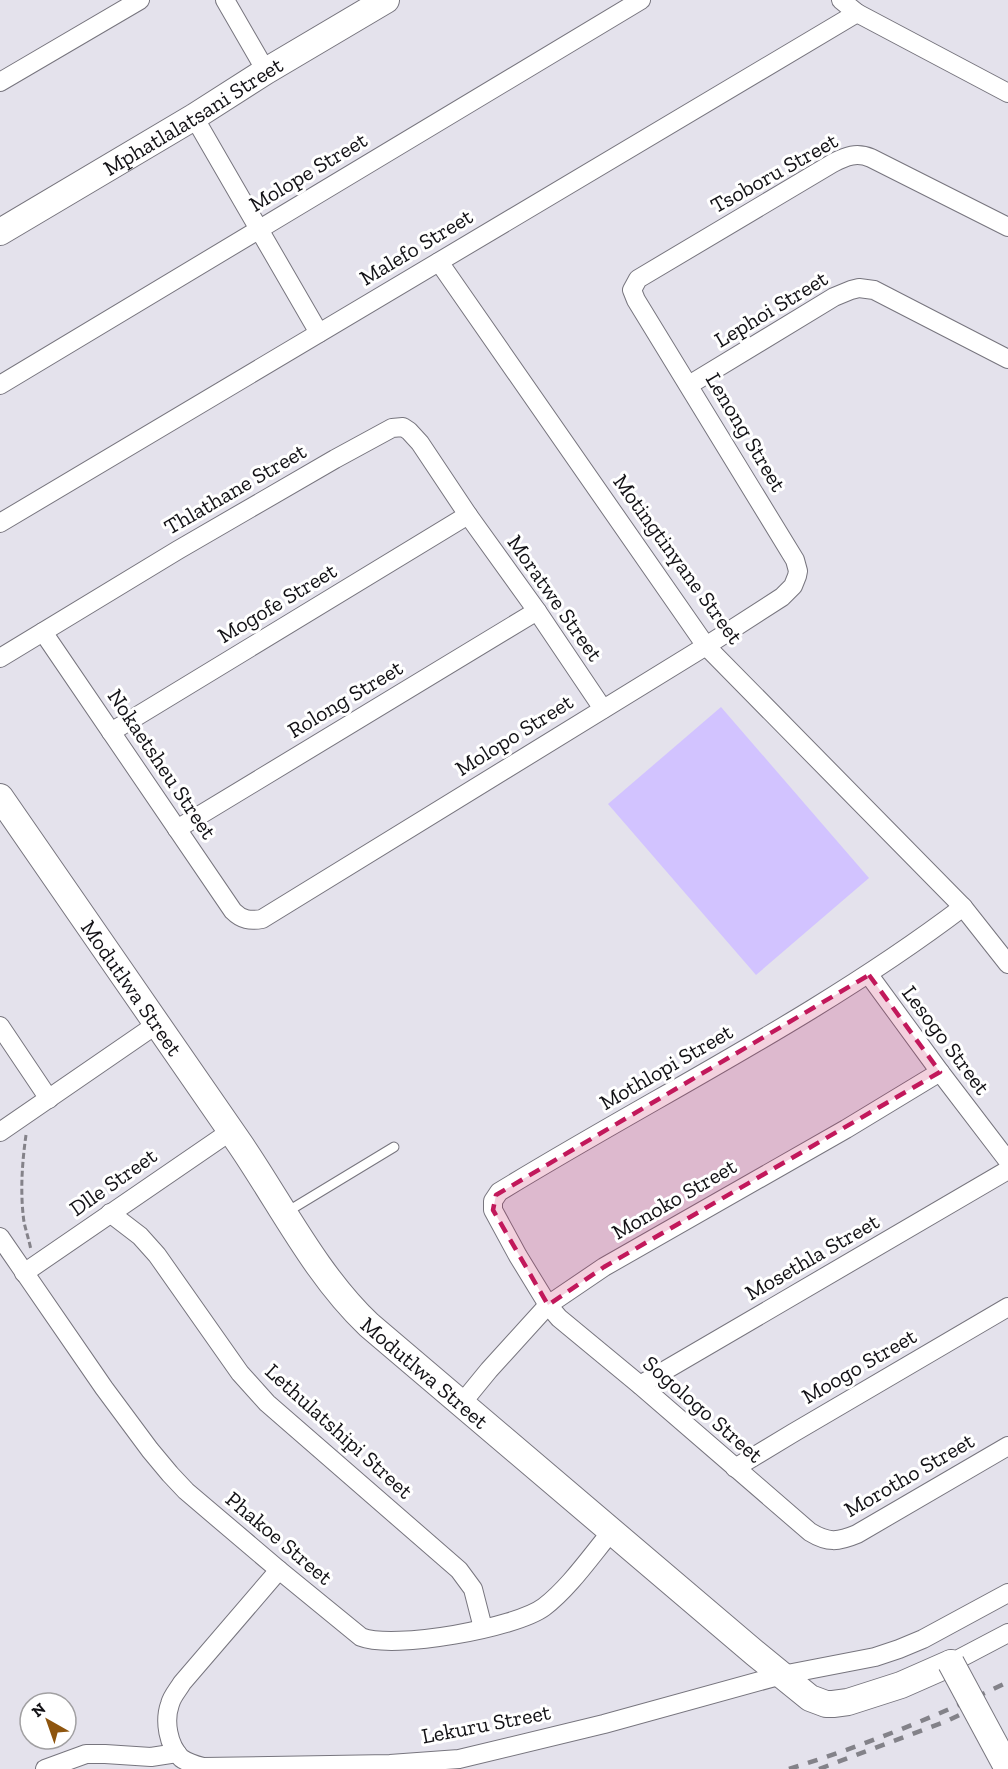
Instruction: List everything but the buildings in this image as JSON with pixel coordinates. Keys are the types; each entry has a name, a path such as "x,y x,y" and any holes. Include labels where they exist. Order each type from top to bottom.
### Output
{"street":[{"path":"0,82 140,0"},
{"path":"225,0 266,71"},
{"name":"Mphatlalatsani Street","path":"0,232 386,0"},
{"name":"Molope Street","path":"0,385 641,0"},
{"path":"841,0 857,13 1008,93"},
{"name":"Malefo Street","path":"0,523 857,13"},
{"path":"194,117 319,333"},
{"name":"Tsoboru Street","path":"634,284 638,279 850,155 864,155 871,158 1008,227"},
{"name":"Motingtinyane Street","path":"439,262 706,646 963,907 1008,964"},
{"name":"Lenong Street","path":"634,284 632,290 636,300 792,555 798,576"},
{"name":"Lephoi Street","path":"689,385 834,297 859,288 883,294 1008,359"},
{"name":"Thlathane Street","path":"0,658 198,538 325,464 395,427 406,428 416,438 468,515"},
{"name":"Moratwe Street","path":"468,515 537,611 603,709"},
{"name":"Mogofe Street","path":"111,732 468,515"},
{"name":"Molopo Street","path":"245,919 256,920 268,915 706,646 782,597 793,586 798,576"},
{"name":"Rolong Street","path":"177,829 537,611"},
{"name":"Nokaetsheu Street","path":"43,632 228,904 238,916 245,919"},
{"name":"Modutlwa Street","path":"0,797 231,1131 327,1278 359,1316 782,1675 810,1698 826,1704 848,1702 901,1684 951,1663 1008,1632"},
{"name":"Mothlopi Street","path":"548,1305 493,1210 495,1197 499,1192 869,975 963,907"},
{"name":"Lesogo Street","path":"869,975 1008,1161"},
{"path":"0,1132 156,1024"},
{"path":"0,1026 49,1099"},
{"name":"Monoko Street","path":"462,1403 548,1305 604,1267 846,1129 940,1072"},
{"name":"Dlle Street","path":"29,1270 231,1131"},
{"name":"Mosethla Street","path":"640,1385 1008,1170"},
{"name":"Lethulatshipi Street","path":"110,1213 140,1236 158,1255 240,1373 267,1403 459,1570 473,1589 483,1628"},
{"name":"Phakoe Street","path":"0,1238 29,1270 104,1388 160,1463 186,1491 352,1631 366,1639 437,1638 523,1618 544,1607 557,1595 612,1532"},
{"name":"Sogologo Street","path":"548,1305 559,1318 810,1532 832,1541"},
{"name":"Moogo Street","path":"735,1468 1008,1307"},
{"name":"Morotho Street","path":"832,1541 858,1534 1008,1446"},
{"path":"45,1769 86,1755 151,1757 177,1753 167,1727 170,1702 182,1683 279,1570"},
{"name":"Lekuru Street","path":"177,1753 186,1762 203,1767 390,1764 447,1760 604,1724 782,1675 875,1657 945,1628 1008,1593"},
{"path":"951,1663 1008,1769"}],"lane":[{"path":"285,1213 394,1147"}],"path":[{"path":"29,1112 21,1168 29,1270"}],"highlighted area":[{"path":"869,975 940,1072 604,1267 548,1305 493,1210 496,1195"}],"shaded area":[{"path":"721,707 869,878 756,975 608,804"}],"railway":[{"path":"789,1769 900,1730 1008,1682"},
{"path":"819,1769 947,1721 978,1706"}]}
